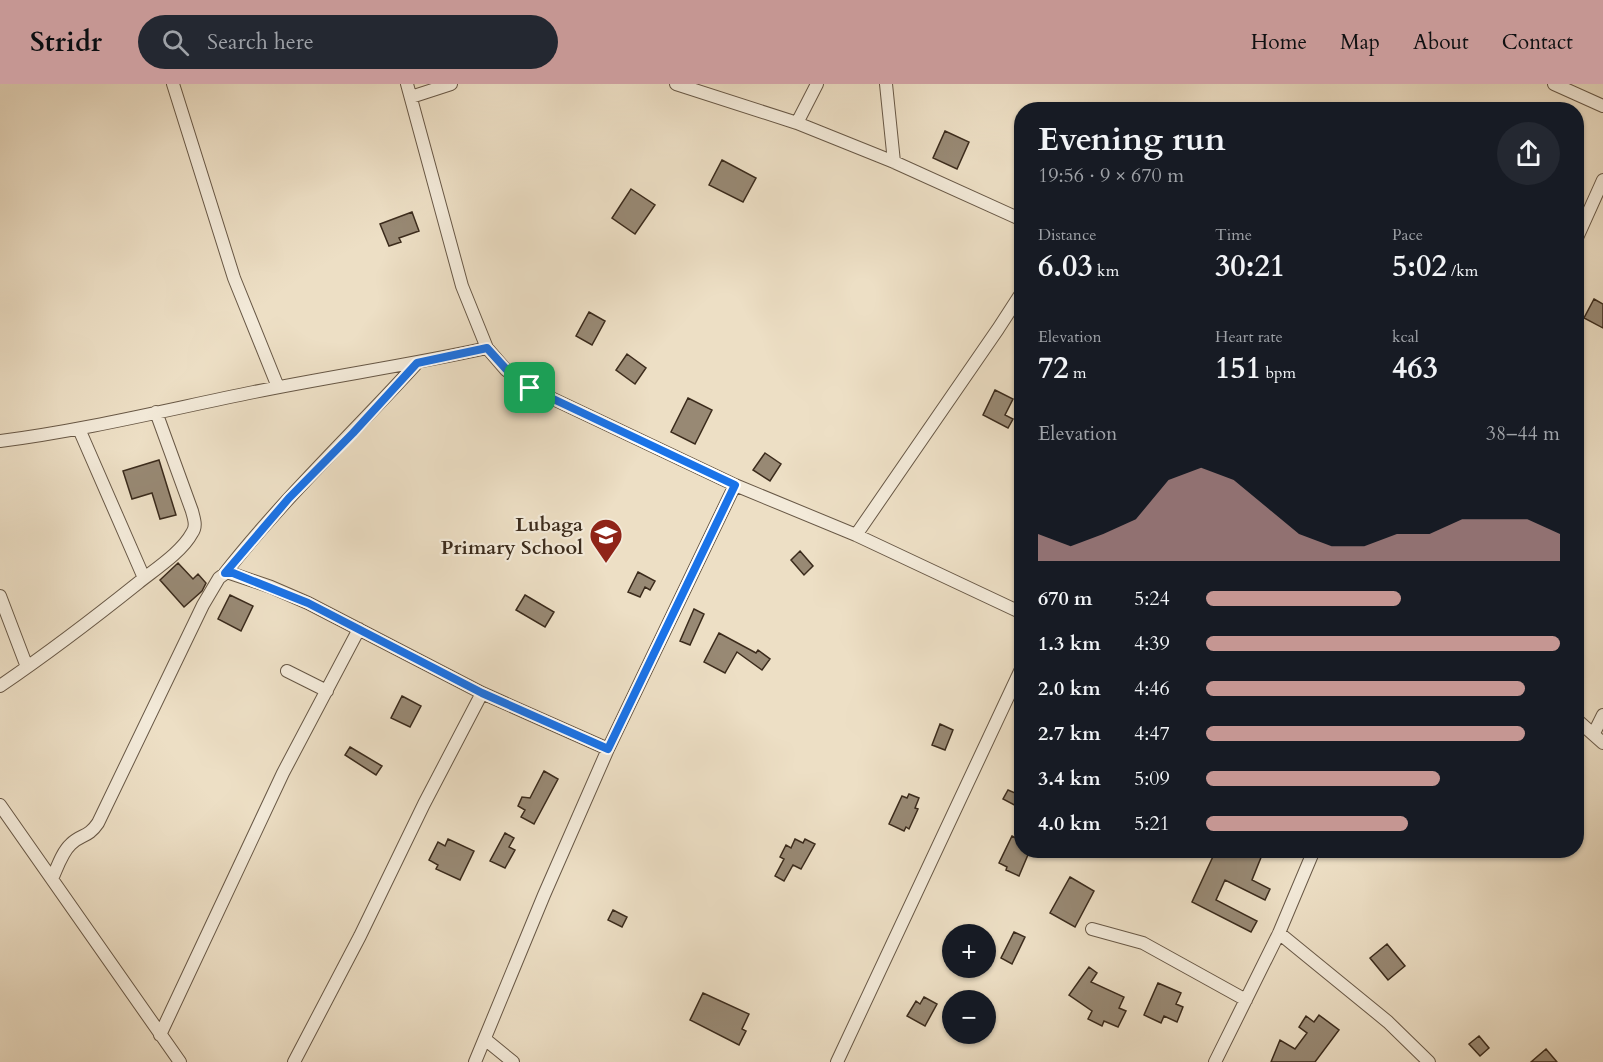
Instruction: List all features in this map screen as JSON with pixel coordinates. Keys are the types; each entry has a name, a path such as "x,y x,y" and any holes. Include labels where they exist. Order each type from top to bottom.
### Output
{"street":[{"path":"174,84 234,278 278,387"},
{"path":"407,84 462,286 487,348 506,369 530,388 735,485 856,535 1014,609"},
{"path":"411,97 451,84"},
{"path":"676,84 797,123 894,162 1014,216"},
{"path":"797,123 817,84"},
{"path":"886,84 894,162"},
{"path":"1554,84 1603,106"},
{"path":"1584,222 1603,180"},
{"path":"856,535 1014,304"},
{"path":"0,441 79,429 278,387 417,363 487,348"},
{"path":"52,879 68,847 87,836 98,823 214,585 289,498 417,363"},
{"path":"0,686 62,644 183,545 193,533 195,527 192,511 156,412"},
{"path":"79,429 144,578"},
{"path":"475,1062 544,895 608,749 735,485"},
{"path":"225,573 233,573 308,603 482,693 608,749"},
{"path":"0,596 27,667"},
{"path":"160,1035 283,773 359,629"},
{"path":"287,671 327,692"},
{"path":"837,1062 1014,684"},
{"path":"294,1062 482,693"},
{"path":"1594,733 1603,715"},
{"path":"1584,725 1603,743"},
{"path":"0,805 180,1062"},
{"path":"1215,1062 1279,933 1311,858"},
{"path":"1092,929 1143,944 1246,1000"},
{"path":"1279,933 1388,1022 1429,1062"},
{"path":"486,1040 513,1062"}],"building":[{"path":"945,131 969,142 957,169 933,158"},
{"path":"722,160 756,178 743,202 709,185"},
{"path":"631,189 655,205 635,234 612,218"},
{"path":"412,212 419,231 399,238 401,242 389,246 380,224"},
{"path":"1594,299 1603,304 1603,328 1584,318"},
{"path":"589,312 605,321 592,345 576,336"},
{"path":"627,354 646,368 635,384 616,370"},
{"path":"995,390 1013,399 1005,415 1013,419 1008,428 983,415"},
{"path":"688,398 712,410 695,444 671,432"},
{"path":"765,453 781,464 770,481 753,470"},
{"path":"159,460 176,515 160,519 152,493 132,499 123,471"},
{"path":"800,551 813,566 804,575 791,560"},
{"path":"178,563 193,579 198,574 206,583 202,591 184,607 160,580"},
{"path":"638,572 655,581 650,590 645,587 640,597 628,592"},
{"path":"230,595 253,606 241,631 218,619"},
{"path":"525,595 554,612 545,627 516,610"},
{"path":"694,609 704,614 690,645 680,641"},
{"path":"719,633 756,653 758,650 770,659 762,670 737,652 725,673 704,662"},
{"path":"402,696 421,706 410,727 391,718"},
{"path":"940,724 953,730 945,750 932,745"},
{"path":"350,747 382,766 376,775 345,755"},
{"path":"544,771 558,779 534,824 521,817 525,810 518,806 522,797 530,798"},
{"path":"1008,790 1014,793 1014,805 1003,799"},
{"path":"909,794 919,798 915,808 918,809 909,829 906,827 904,831 889,824 902,796 907,798"},
{"path":"505,833 514,838 509,847 515,850 505,868 490,861"},
{"path":"1012,836 1014,837 1014,858 1027,858 1019,876 1006,870 1007,867 999,863"},
{"path":"448,839 474,851 460,880 436,869 438,865 429,860 438,842 445,846"},
{"path":"795,839 803,843 805,839 815,844 801,869 793,865 784,881 775,876 784,859 780,857 786,845 791,848"},
{"path":"1212,858 1261,858 1252,880 1270,889 1265,900 1225,880 1216,900 1257,921 1251,932 1192,902"},
{"path":"1070,877 1094,891 1075,927 1050,913"},
{"path":"613,910 627,917 622,927 608,920"},
{"path":"1014,932 1025,937 1012,964 1001,958"},
{"path":"1387,944 1405,966 1388,980 1370,958"},
{"path":"1089,967 1097,973 1091,982 1124,997 1119,1008 1126,1011 1118,1027 1104,1021 1102,1026 1088,1019 1092,1011 1069,995"},
{"path":"1158,983 1181,993 1176,1004 1183,1007 1177,1022 1164,1016 1161,1023 1144,1015"},
{"path":"703,993 749,1014 742,1029 746,1031 739,1045 690,1020"},
{"path":"924,997 937,1004 925,1026 907,1016 916,1001 920,1004"},
{"path":"1319,1015 1339,1030 1315,1062 1271,1062 1280,1040 1295,1049 1307,1033 1299,1027 1306,1016 1314,1022"},
{"path":"1479,1036 1489,1048 1480,1056 1469,1044"},
{"path":"1546,1049 1557,1062 1531,1062"}],"place":[{"name":"Lubaga Primary School","path":"606,564"}],"route":[{"path":"487,348 506,369 530,388 735,485 608,749 482,693 308,603 233,573 225,573 289,498 417,363 487,348"}]}
